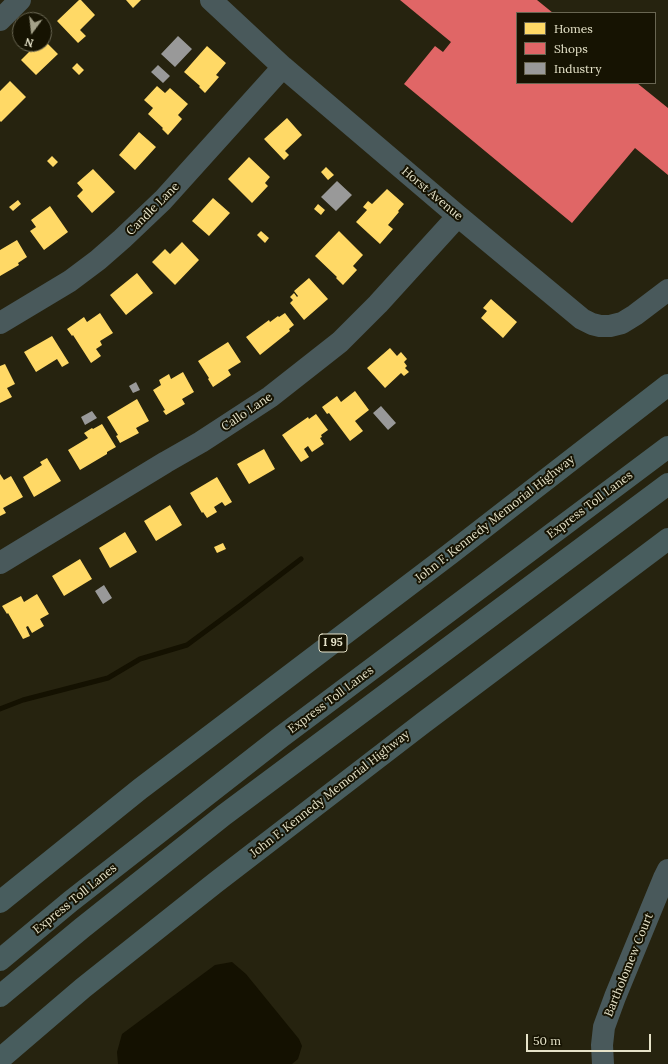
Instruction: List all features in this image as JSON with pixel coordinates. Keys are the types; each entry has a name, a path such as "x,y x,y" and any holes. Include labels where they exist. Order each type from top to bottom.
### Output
{"highway":[{"name":"John F. Kennedy Memorial Highway","path":"0,902 147,784 450,554 668,385"},
{"name":"Express Toll Lanes","path":"0,960 72,901 282,738 668,447"},
{"path":"0,996 94,918 242,802 668,484"},
{"name":"John F. Kennedy Memorial Highway","path":"0,1059 83,988 215,883 429,718 668,539"}],"street":[{"path":"0,20 20,0"},
{"name":"Horst Avenue","path":"211,0 283,67 568,309 582,319 600,326 610,326 622,322 641,311 668,290"},
{"name":"Candle Lane","path":"0,323 70,281 98,260 122,239 163,200 283,67"},
{"name":"Callo Lane","path":"0,562 201,442 270,397 345,337 378,304 458,216"},
{"name":"Bartholomew Court","path":"603,1064 602,1045 604,1027 617,990 668,870"}],"shaded area":[{"path":"232,962 246,974 299,1039 302,1046 298,1059 292,1064 118,1064 117,1052 122,1034 215,965"}],"building: Homes":[{"path":"79,0 81,0 95,15 80,30 86,36 78,43 57,21"},
{"path":"126,0 141,0 133,8"},
{"path":"207,46 226,63 216,75 219,77 205,93 199,87 200,86 184,72"},
{"path":"52,48 58,54 36,75 21,60 29,52 52,52"},
{"path":"77,63 84,70 79,75 72,68"},
{"path":"10,81 26,97 1,122 0,91"},
{"path":"157,86 165,93 170,88 188,104 178,115 182,119 168,135 162,129 163,128 148,114 153,108 144,100"},
{"path":"287,118 302,135 285,151 289,155 284,160 264,139"},
{"path":"139,132 156,147 135,170 119,155"},
{"path":"52,156 58,162 53,167 47,161"},
{"path":"249,157 270,177 265,183 268,186 252,203 228,179"},
{"path":"326,167 334,175 328,180 321,172"},
{"path":"93,169 115,192 92,213 77,196 83,190 77,183"},
{"path":"387,189 404,204 388,225 393,229 380,244 356,222 367,210 363,207 368,201 372,204"},
{"path":"213,198 230,213 209,236 192,221"},
{"path":"18,200 21,204 13,211 9,207"},
{"path":"318,204 325,210 321,215 314,209"},
{"path":"50,206 68,232 44,250 30,231 36,227 31,220"},
{"path":"261,231 269,238 265,243 257,235"},
{"path":"339,231 363,255 353,266 357,270 343,285 336,278 337,277 315,256"},
{"path":"17,240 27,257 18,263 19,265 0,276 0,250"},
{"path":"182,242 199,260 175,285 152,262 165,249 170,254"},
{"path":"137,273 153,293 126,315 110,295"},
{"path":"309,278 328,299 304,320 290,303 293,300 290,297 294,293 297,297 298,296 294,291"},
{"path":"491,299 517,322 503,338 481,318 487,311 483,308"},
{"path":"100,313 113,333 100,341 102,345 96,349 101,356 91,363 73,335 72,336 67,329 84,317 87,322"},
{"path":"285,313 294,325 289,329 290,331 260,355 246,337 269,320 270,322"},
{"path":"52,336 69,363 62,367 57,359 36,372 24,352"},
{"path":"228,342 241,362 228,370 231,375 213,387 198,361"},
{"path":"390,348 397,356 401,352 407,359 404,362 407,366 405,368 409,372 404,376 401,373 385,388 367,368"},
{"path":"5,364 15,384 7,388 12,397 0,403 0,366"},
{"path":"183,372 194,392 182,399 185,404 166,415 163,411 165,410 153,390 161,385 159,380 169,374 171,379"},
{"path":"355,391 369,410 355,421 363,431 350,441 329,413 327,414 322,407 337,396 341,402"},
{"path":"137,399 149,421 136,428 139,433 120,443 116,436 118,435 107,417"},
{"path":"316,414 328,430 321,435 322,437 320,438 324,444 312,452 308,446 304,449 309,457 301,462 282,435 308,417 309,419"},
{"path":"102,424 116,447 80,470 68,450 88,438 84,433"},
{"path":"264,449 275,469 249,484 237,464"},
{"path":"47,458 61,481 34,497 23,477 42,465 40,462"},
{"path":"0,474 4,480 11,476 23,497 3,508 6,513 0,516"},
{"path":"217,477 232,502 225,506 222,502 214,507 217,512 207,518 203,512 202,513 190,493"},
{"path":"170,505 182,525 156,541 144,521"},
{"path":"125,532 137,552 110,568 99,548"},
{"path":"223,543 226,549 217,553 214,547"},
{"path":"80,559 92,579 64,596 52,576"},
{"path":"37,594 49,614 40,619 44,626 32,633 28,626 26,627 30,636 23,639 8,613 7,614 2,606 21,596 24,602"}],"building: Shops":[{"path":"400,0 537,0 552,12 516,12 516,84 638,84 668,108 668,175 635,148 572,223 404,84 435,46 443,52 451,42"}],"building: Industry":[{"path":"178,36 192,49 175,67 161,54"},
{"path":"158,65 170,76 163,83 151,72"},
{"path":"337,181 352,195 336,211 321,197"},
{"path":"136,382 140,390 133,393 129,386"},
{"path":"381,406 396,423 388,430 373,413"},
{"path":"92,411 97,418 85,425 81,417"},
{"path":"104,585 112,598 103,604 95,591"}],"waterway":[{"path":"0,709 23,700 108,678 140,659 187,645 301,559"}]}
